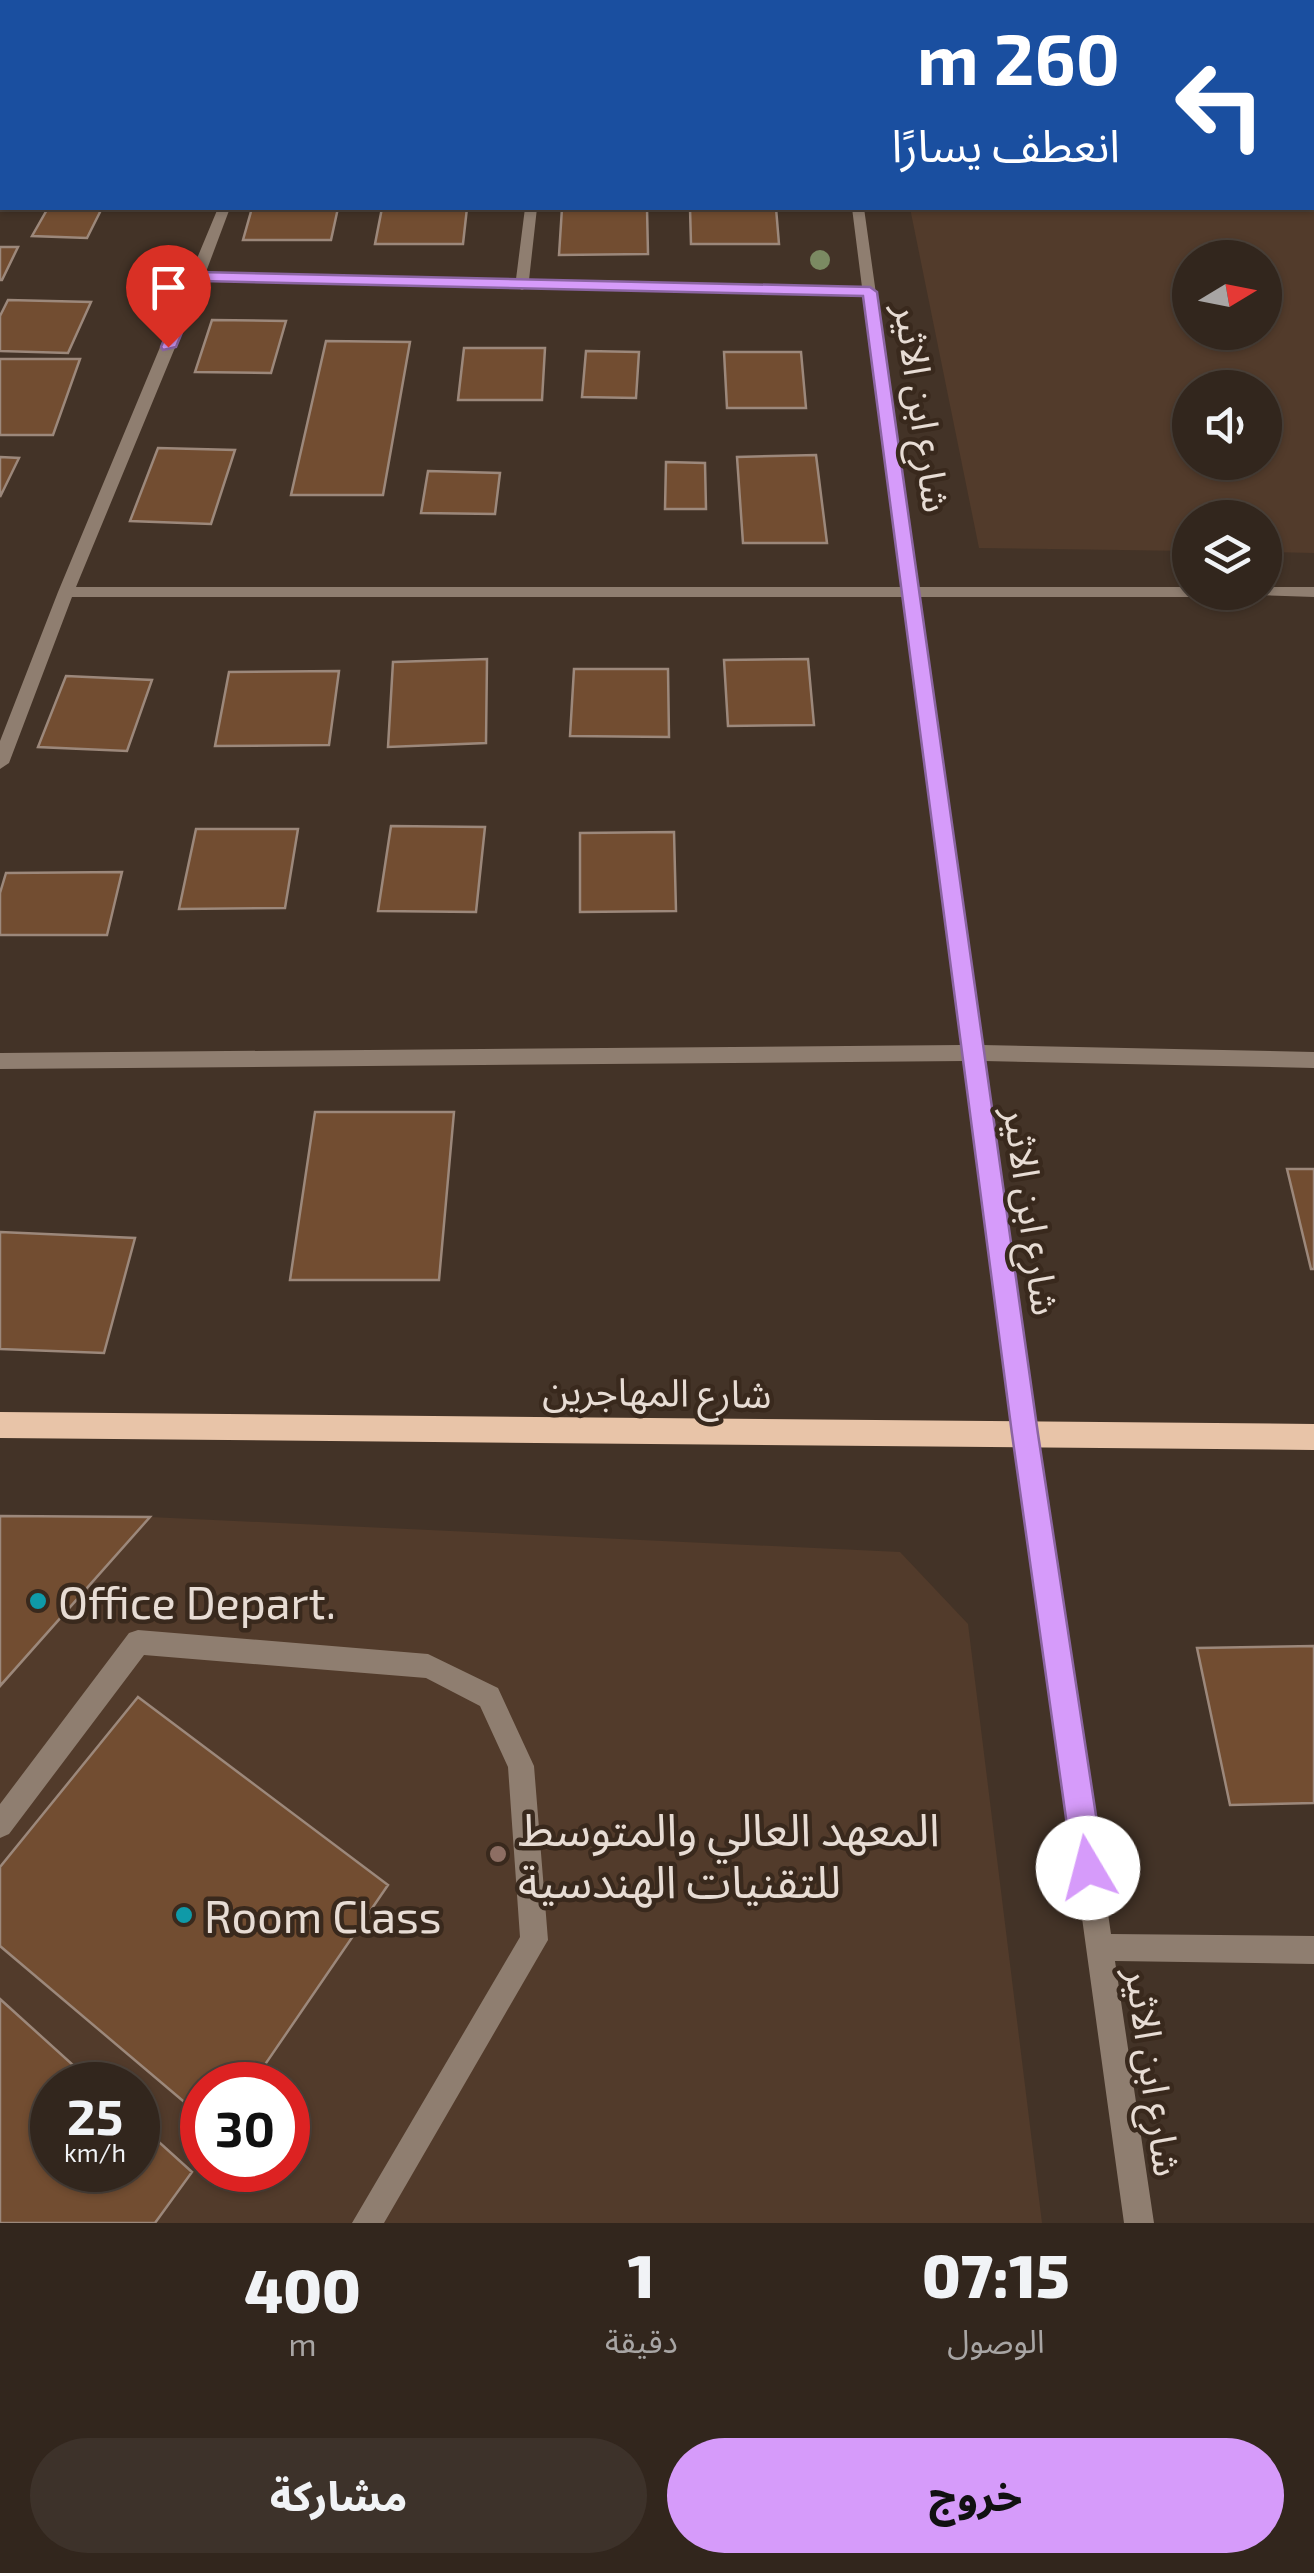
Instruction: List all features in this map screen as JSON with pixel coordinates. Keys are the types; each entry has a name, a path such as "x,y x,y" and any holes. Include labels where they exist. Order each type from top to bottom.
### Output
{"main road":[{"name":"شارع المهاجرين","path":"0,1425 1314,1437"}],"street":[{"path":"0,763 223,210"},
{"path":"522,286 532,210"},
{"name":"شارع ابن الاثير","path":"858,210 1025,1434 1139,2223"},
{"path":"198,276 870,292"},
{"path":"66,592 1172,592"},
{"path":"1282,592 1314,592"},
{"path":"0,1061 973,1052 1314,1060"},
{"path":"0,1825 138,1642 428,1666 489,1696 521,1766 534,1940 367,2223"},
{"path":"1100,1947 1314,1950"}],"shaded area":[{"path":"910,210 1314,210 1314,553 1282,552 1282,500 1172,500 1172,551 979,548"},
{"name":"المعهد العالي والمتوسط للتقنيات الهندسية","path":"0,1516 150,1517 900,1552 968,1624 1042,2223 0,2223"}],"building":[{"path":"47,210 101,210 87,238 32,236"},
{"path":"251,210 338,210 331,240 243,240"},
{"path":"382,210 467,210 463,244 375,244"},
{"path":"562,210 647,210 648,254 559,255"},
{"path":"690,210 776,210 779,244 691,244"},
{"path":"0,247 18,247 2,280 0,280"},
{"path":"8,300 91,302 68,353 0,351 0,316"},
{"path":"212,320 286,321 271,373 195,372"},
{"path":"326,341 410,342 383,495 291,495"},
{"path":"464,348 545,348 542,400 458,400"},
{"path":"586,351 639,352 636,398 582,397"},
{"path":"724,352 801,352 806,408 727,408"},
{"path":"0,359 80,359 53,435 0,435"},
{"path":"158,448 235,450 211,524 130,521"},
{"path":"816,455 827,543 743,543 737,457"},
{"path":"0,457 19,458 0,497"},
{"path":"666,462 705,463 706,509 665,509"},
{"path":"428,471 500,473 495,514 421,513"},
{"path":"487,659 486,743 388,747 393,662"},
{"path":"808,659 814,725 728,726 724,660"},
{"path":"574,669 668,669 669,737 570,736"},
{"path":"339,671 329,745 215,746 229,672"},
{"path":"66,676 152,680 127,751 38,747"},
{"path":"391,826 485,827 476,912 378,911"},
{"path":"196,829 298,829 285,908 179,909"},
{"path":"674,832 676,911 580,912 580,833"},
{"path":"122,872 107,935 0,935 0,893 6,873"},
{"path":"315,1112 454,1112 439,1280 290,1280"},
{"path":"1287,1169 1314,1169 1314,1269 1311,1269"},
{"path":"0,1232 135,1238 104,1353 0,1349"},
{"name":"Office Depart.","path":"0,1516 150,1517 0,1686"},
{"path":"1314,1646 1314,1803 1230,1805 1197,1648"},
{"name":"Room Class","path":"138,1697 388,1885 267,2062 180,2062 180,2098 160,2081 160,2062 137,2062 0,1946 0,1867"},
{"path":"0,1999 70,2062 30,2062 30,2192 160,2192 160,2143 180,2161 180,2189 155,2223 0,2223"}],"place":[{"name":"Office Depart.","path":"38,1601"},
{"name":"المعهد العالي والمتوسط للتقنيات الهندسية","path":"498,1854"},
{"name":"Room Class","path":"184,1915"}],"route":[{"path":"168,347 198,276 870,292 1088,1868"}]}
